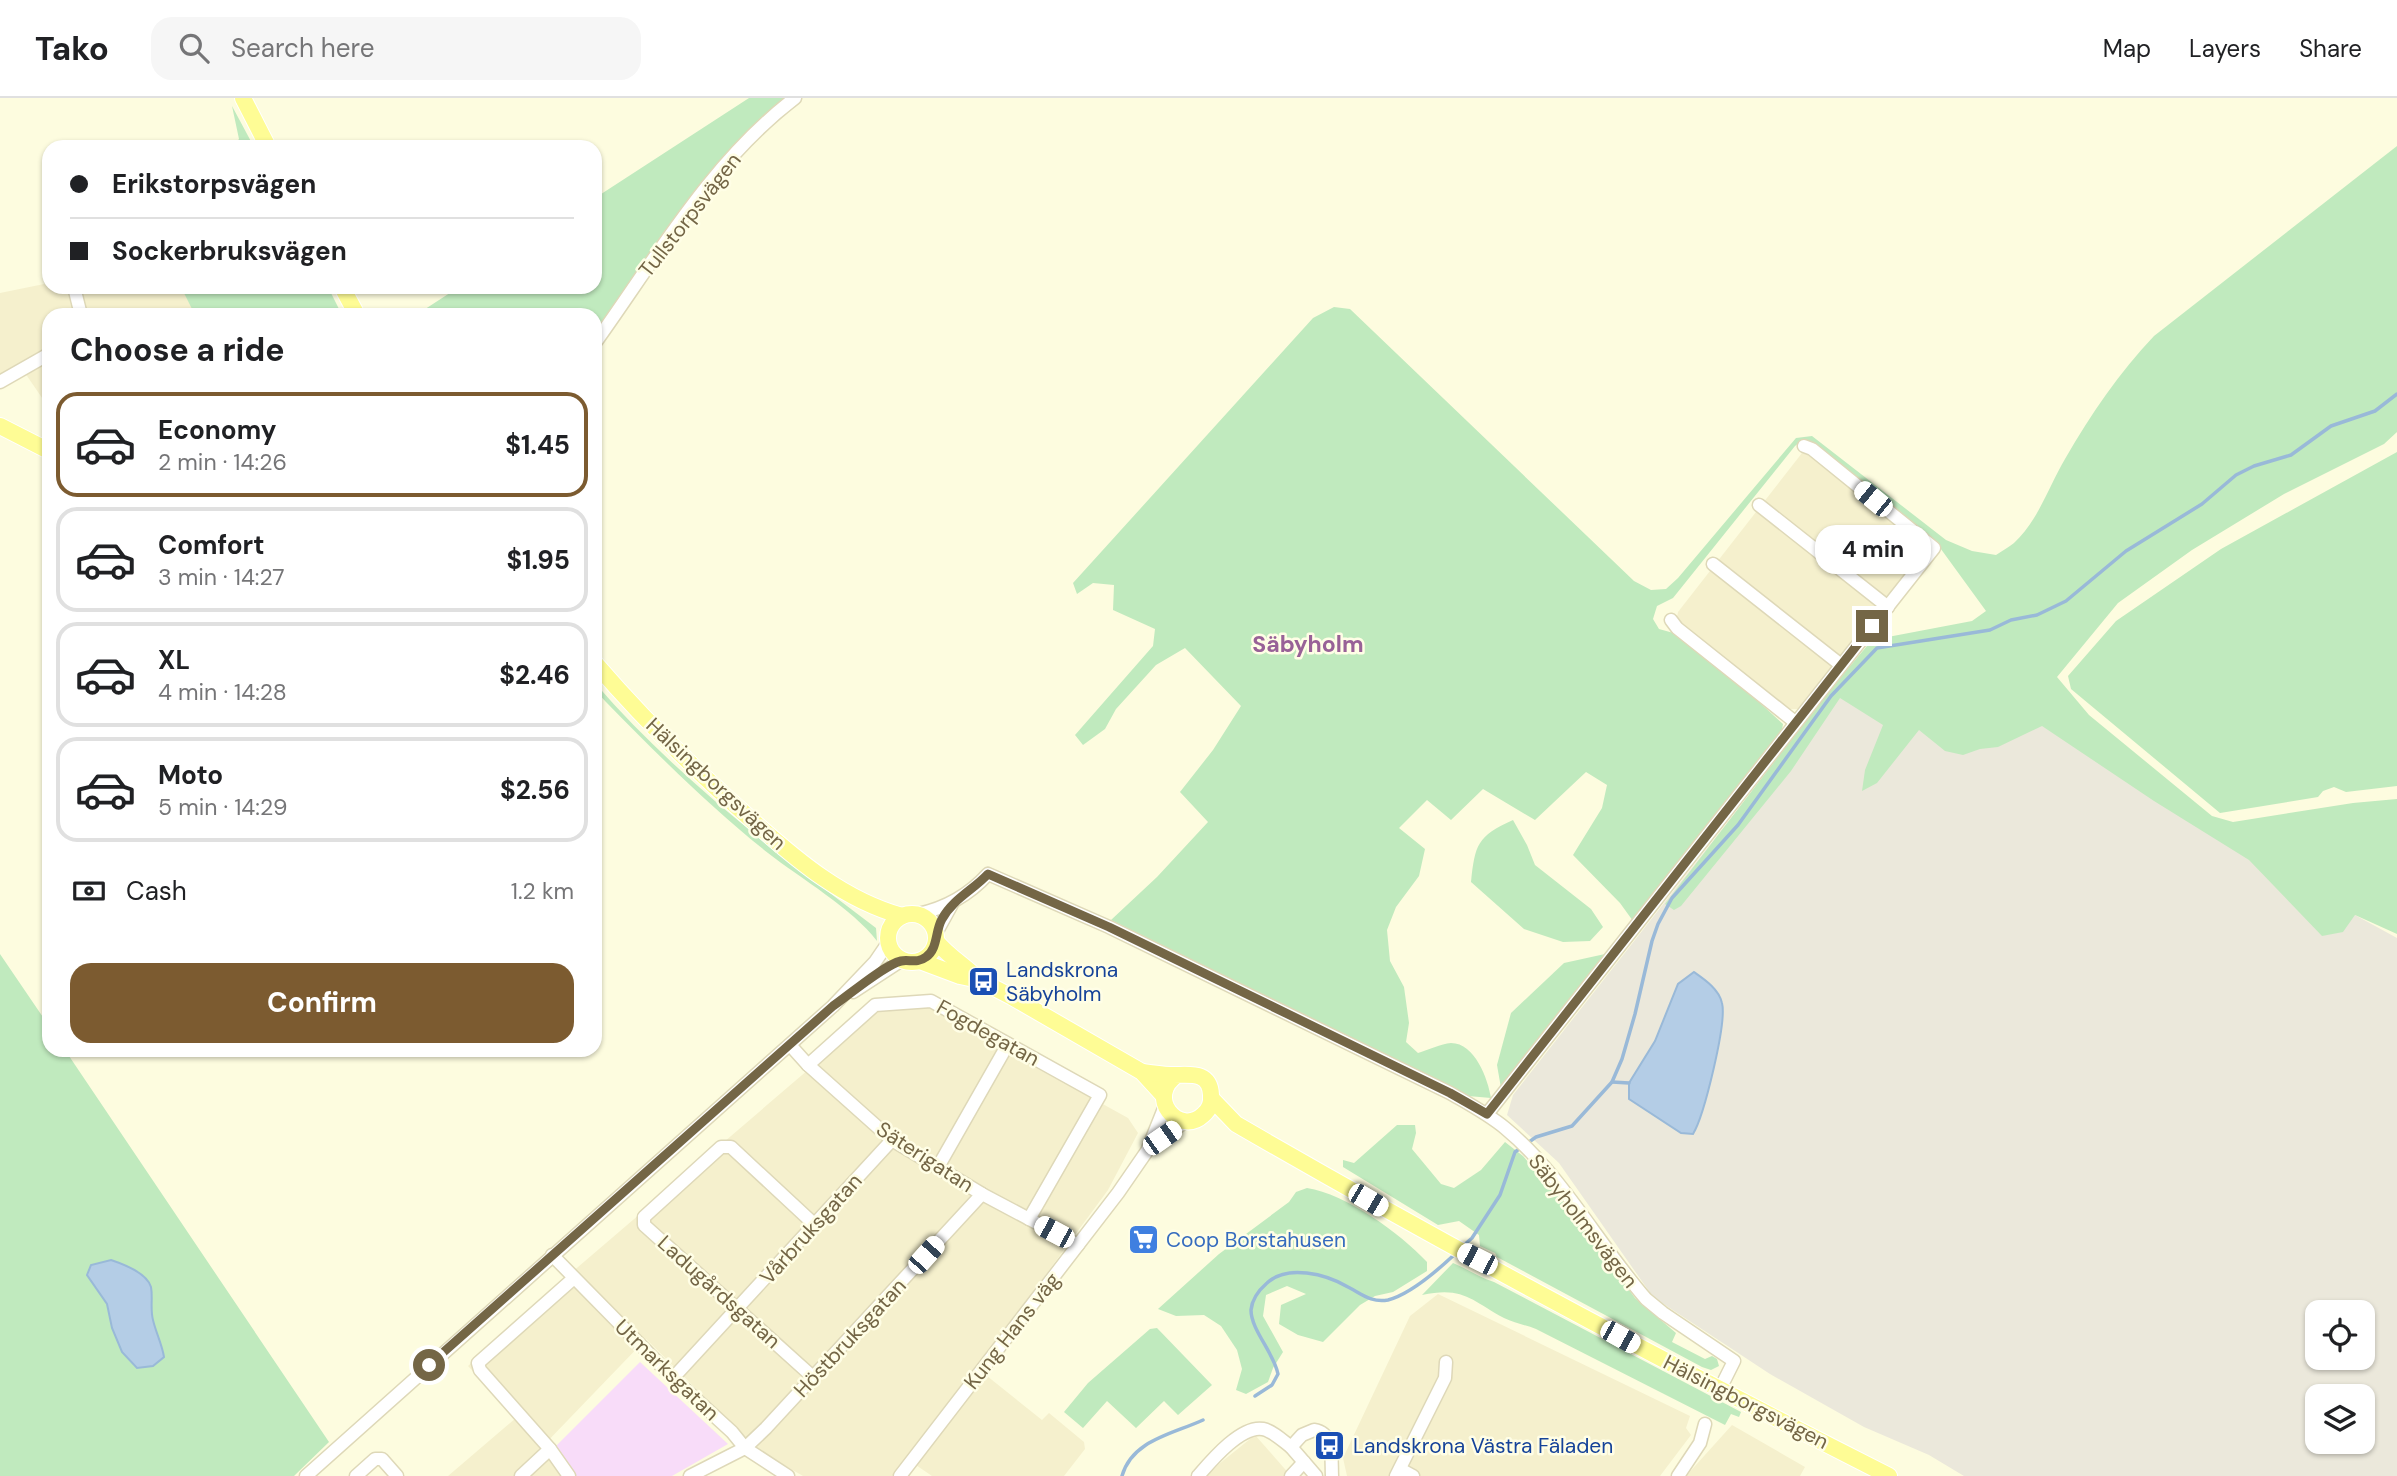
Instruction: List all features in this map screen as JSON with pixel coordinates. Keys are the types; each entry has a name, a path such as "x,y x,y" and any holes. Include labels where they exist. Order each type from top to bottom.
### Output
{"main road":[{"path":"243,98 264,140"},
{"path":"0,426 42,447"},
{"name":"Hälsingborgsvägen","path":"602,671 647,723 691,766 781,845 846,894 888,939"},
{"name":"Hälsingborgsvägen","path":"846,894 910,915"},
{"path":"979,980 920,961 902,960 893,954 888,939 892,923 910,915 928,919 936,937 951,958 979,980 1142,1072 1164,1100 1173,1117 1193,1119 1208,1109 1211,1098 1209,1086 1201,1077 1189,1073 1177,1076 1142,1072"},
{"path":"920,961 931,953 936,937"},
{"path":"1164,1100 1168,1083 1177,1076"},
{"name":"Hälsingborgsvägen","path":"1211,1098 1236,1124 1424,1232 1889,1476"},
{"name":"Hälsingborgsvägen","path":"1193,1119 1236,1124"}],"street":[{"name":"Tullstorpsvägen","path":"602,333 685,214 716,176 795,98"},
{"path":"0,382 42,358"},
{"path":"1487,1114 1934,548 1812,449 1804,446"},
{"path":"1759,505 1888,607"},
{"path":"1713,564 1842,666"},
{"path":"1671,620 1677,628 1796,722"},
{"name":"Säbyholmsvägen","path":"910,915 953,903 988,874 1001,878 1183,962 1450,1093 1487,1114 1547,1170 1646,1299 1662,1313 1734,1361 1720,1389"},
{"name":"Säbyholmsvägen","path":"936,937 953,903"},
{"path":"306,1476 833,1006 875,962 888,939"},
{"path":"833,1006 902,960"},
{"name":"Fogdegatan","path":"807,1065 875,1005 931,1001 1100,1095 1029,1219"},
{"path":"938,1167 1008,1044"},
{"name":"Säterigatan","path":"790,1045 807,1065 892,1140 982,1194 1078,1245"},
{"name":"Kung Hans väg","path":"900,1476 1118,1193 1147,1151 1164,1100"},
{"name":"Kung Hans väg","path":"1147,1151 1193,1119"},
{"name":"Vårbruksgatan","path":"673,1378 892,1140"},
{"name":"Ladugårdsgatan","path":"814,1378 644,1225 644,1217 721,1147 731,1147 815,1225"},
{"name":"Höstbruksgatan","path":"690,1476 745,1448 814,1378 982,1194"},
{"name":"Utmarksgatan","path":"552,1255 673,1378 732,1432 745,1448 788,1476"},
{"path":"569,1476 550,1449 480,1370 478,1363 575,1279"},
{"path":"1413,1476 1398,1472 1445,1378 1446,1362"},
{"path":"1678,1476 1700,1443 1705,1424"},
{"path":"1198,1476 1235,1439 1254,1429 1274,1433 1291,1447 1316,1476"},
{"path":"1291,1447 1306,1432 1317,1430 1324,1433 1330,1441 1332,1476"},
{"path":"521,1476 550,1449"},
{"path":"356,1476 375,1459 382,1459 397,1476"},
{"path":"1291,1476 1304,1462"}],"shaded area":[{"path":"42,284 42,294 187,294 194,308 42,308 42,398 25,373 0,379 0,293"},
{"path":"1802,453 1810,456 1925,550 1798,709 1788,709 1677,617 1678,612"},
{"path":"1845,673 2041,725 2258,862 2397,938 2397,1476 1964,1476 1929,1455 1864,1427 1770,1374 1653,1297 1559,1163 1507,1115 1513,1095"},
{"path":"929,1008 1128,1118 1138,1133 1108,1190 977,1368 1042,1420 1049,1413 1084,1442 1085,1449 1064,1476 932,1476 907,1459 892,1476 803,1476 758,1450 646,1339 542,1447 564,1476 448,1476 516,1418 468,1366 578,1267 878,1010"},
{"path":"1438,1294 1690,1416 1686,1428 1691,1435 1660,1476 1347,1476 1343,1458 1410,1316"},
{"path":"640,1362 728,1444 672,1476 576,1476 555,1447"},
{"path":"1732,1425 1805,1467 1800,1476 1686,1476"},
{"path":"1255,1435 1291,1476 1206,1476 1219,1464"}],"green space":[{"path":"749,98 785,98 729,151 696,190 602,322 602,308 427,308 448,294 602,294 602,193"},
{"path":"232,106 250,140 239,139"},
{"path":"2397,146 2397,432 2384,444 2284,494 2192,550 2118,603 2057,677 2089,715 2212,816 2233,822 2353,803 2397,799 2397,934 2355,915 2343,932 2322,936 2249,860 2042,726 1998,747 1963,755 1945,751 1919,730 1877,783 1862,791 1865,770 1883,725 1840,698 1791,771 1681,906 1674,910 1665,904 1824,697 1872,640 1972,621 1986,611 1938,545 1811,441 1800,442 1795,446 1673,598 1657,606 1653,619 1659,629 1677,634 1738,683 1783,724 1782,730 1633,921 1620,903 1573,855 1602,808 1607,785 1586,772 1535,820 1483,789 1451,820 1427,800 1399,828 1425,849 1419,876 1396,907 1387,930 1390,961 1404,987 1409,1023 1406,1042 1418,1053 1451,1043 1467,1049 1479,1063 1491,1098 1468,1096 1111,920 1157,877 1208,822 1180,792 1213,750 1241,706 1185,648 1156,665 1116,709 1105,729 1083,745 1075,735 1153,646 1155,629 1113,610 1114,585 1093,583 1077,594 1073,583 1313,318 1334,307 1350,309 1634,581 1651,590 1666,589 1678,578 1796,438 1812,436 1946,540 1972,551 1996,555 2014,543 2030,524 2095,410 2117,379 2154,336"},
{"path":"184,294 332,294 338,308 192,308"},
{"path":"2397,452 2397,786 2346,792 2334,787 2323,791 2318,797 2220,813 2071,689 2068,676 2116,621 2221,549"},
{"path":"602,691 660,751 729,813 876,928 877,941 854,917 768,853 705,799 602,698"},
{"path":"1513,820 1535,865 1591,909 1603,927 1590,941 1563,942 1524,929 1471,882 1474,859 1480,843 1492,831"},
{"path":"0,954 42,1016 42,1057 70,1057 329,1442 294,1476 0,1476"},
{"path":"1605,954 1603,961 1501,1088 1497,1065 1511,1013 1564,963"},
{"path":"1397,1125 1415,1125 1412,1149 1441,1184 1454,1188 1481,1170 1505,1142 1523,1156 1573,1213 1635,1298 1676,1333 1672,1342 1705,1359 1712,1356 1717,1359 1719,1366 1711,1370 1702,1367 1497,1257 1495,1253 1480,1246 1479,1235 1459,1221 1438,1225 1343,1167 1343,1160 1354,1163"},
{"path":"1307,1188 1338,1198 1372,1216 1427,1262 1427,1271 1393,1292 1375,1296 1360,1305 1323,1342 1298,1335 1279,1324 1281,1305 1306,1294 1287,1286 1266,1295 1263,1316 1283,1352 1268,1382 1246,1394 1236,1390 1242,1369 1237,1350 1221,1326 1204,1315 1176,1316 1158,1309 1219,1254 1289,1202 1296,1192"},
{"path":"1453,1263 1741,1412 1739,1417 1731,1414 1725,1425 1536,1329 1504,1318 1466,1296 1447,1292 1422,1295"},
{"path":"1157,1328 1212,1385 1178,1415 1164,1401 1136,1428 1107,1401 1083,1428 1064,1412 1088,1383 1150,1329"}],"water":[{"path":"1694,972 1718,993 1723,1014 1714,1069 1693,1134 1681,1133 1629,1099 1629,1083 1655,1041 1678,984"},
{"path":"111,1260 140,1273 151,1287 152,1316 164,1357 153,1366 137,1368 122,1352 112,1328 107,1304 87,1275 91,1265"}],"waterway":[{"path":"1463,1246 1472,1238 1500,1195 1515,1152 1536,1137 1572,1126 1612,1082 1622,1059 1635,1014 1652,941 1672,898 1738,825 1831,696 1877,648 1990,630 2011,620 2037,615 2066,601 2126,551 2202,504 2236,475 2254,466 2291,455 2331,426 2375,411 2397,394"},
{"path":"1612,1082 1629,1083"},
{"path":"1255,1396 1272,1385 1278,1374 1252,1318 1251,1310 1256,1295 1275,1277 1296,1272 1318,1275 1382,1301 1397,1297 1415,1287 1455,1254"},
{"path":"1122,1476 1127,1464 1144,1446 1203,1420"}],"place":[{"name":"Landskrona Säbyholm","path":"983,982"},
{"name":"Coop Borstahusen","path":"1143,1240"},
{"name":"Landskrona Västra Fäladen","path":"1330,1446"}],"district":[{"name":"Säbyholm","path":"1308,644"}],"route":[{"path":"429,1365 833,1006 902,960 917,962 928,956 935,946 936,933 942,919 953,903 988,874 1155,949 1450,1093 1487,1114 1872,626"}]}
